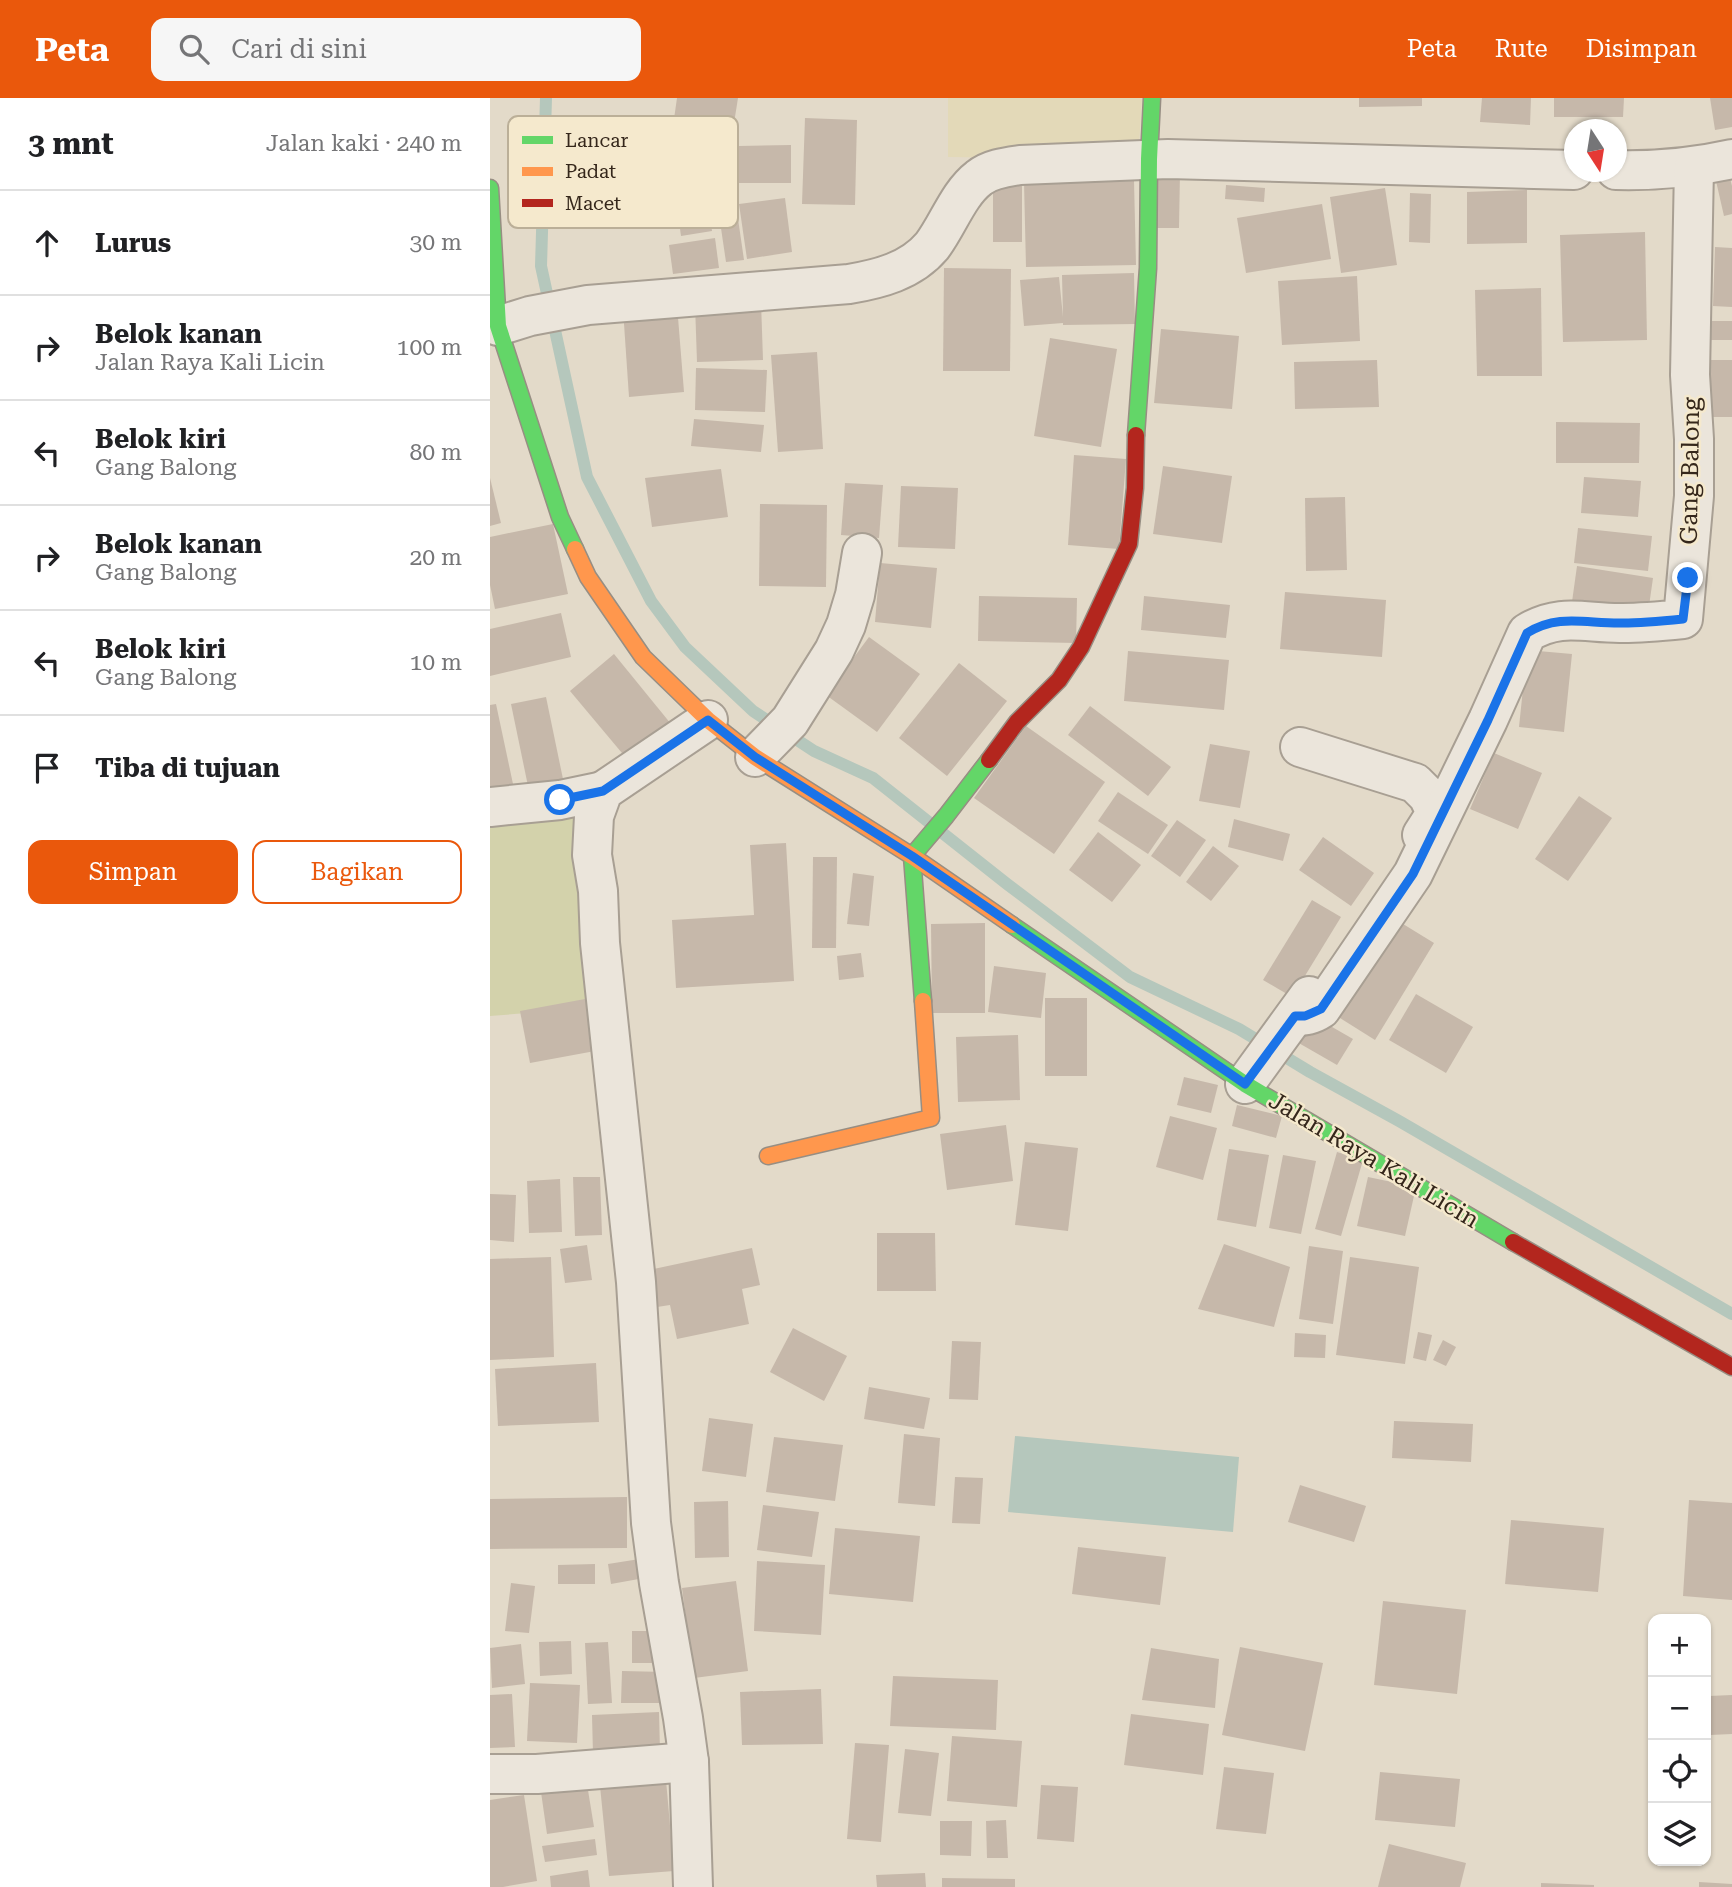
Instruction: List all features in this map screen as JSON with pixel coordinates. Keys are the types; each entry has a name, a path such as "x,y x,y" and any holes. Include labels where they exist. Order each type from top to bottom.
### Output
{"street":[{"path":"768,1156 931,1118 912,856 1017,722 1059,680 1081,648 1129,544 1135,488 1137,416 1148,268 1152,98"},
{"path":"506,324 588,305 849,284 878,279 902,269 926,251 978,178 999,168 1149,159 1564,170"},
{"path":"1627,170 1694,167 1732,159"},
{"name":"Gang Balong","path":"1288,1026 1321,1009 1413,874 1527,633 1539,626 1564,620 1621,624 1683,619 1695,496 1690,374 1694,167"},
{"name":"Jalan Raya Kali Licin","path":"490,188 506,324 560,517 588,577 643,657 708,720 772,740 912,856 1249,1079 1593,1289 1732,1367"},
{"path":"772,740 834,651 846,625 855,595 862,553"},
{"path":"490,807 560,800 603,791 708,720"},
{"path":"1249,1079 1384,897 1436,813 1428,796 1415,783 1300,747"},
{"path":"603,791 594,816 592,855 598,891 600,943 636,1282 652,1523 659,1583 689,1762 693,1887"},
{"path":"490,1774 537,1774 689,1762"}],"shaded area":[{"path":"948,98 1142,98 1138,160 948,157"},
{"path":"1015,1436 1239,1457 1233,1532 1008,1512"}],"green space":[{"path":"574,818 589,1008 490,1016 490,825"}],"building":[{"path":"677,98 738,98 735,116 674,116"},
{"path":"1359,98 1422,98 1422,106 1359,107"},
{"path":"1482,98 1531,98 1530,125 1480,122"},
{"path":"1554,98 1624,98 1623,117 1554,117"},
{"path":"1710,98 1732,98 1732,127 1715,130"},
{"path":"805,118 857,120 855,205 802,204"},
{"path":"791,145 791,183 739,183 739,146"},
{"path":"1152,170 1180,171 1179,228 1152,228"},
{"path":"1022,172 1022,242 993,242 993,173"},
{"path":"1730,178 1732,214 1724,216 1716,181"},
{"path":"1134,181 1136,265 1026,267 1024,182"},
{"path":"1226,185 1265,188 1264,202 1225,199"},
{"path":"1385,188 1397,265 1341,273 1330,197"},
{"path":"1527,190 1527,243 1467,244 1467,192"},
{"path":"1410,193 1431,194 1430,243 1409,242"},
{"path":"785,198 792,252 747,259 739,204"},
{"path":"1322,204 1331,259 1246,273 1237,218"},
{"path":"738,219 744,260 726,262 721,228 738,228"},
{"path":"680,228 712,228 712,231 681,236"},
{"path":"1645,232 1647,340 1563,342 1560,235"},
{"path":"715,238 719,268 673,274 669,245"},
{"path":"1715,247 1732,248 1732,307 1713,306"},
{"path":"944,268 1011,269 1010,371 943,371"},
{"path":"1134,273 1135,324 1063,323 1024,326 1020,280 1059,277 1063,317 1062,275"},
{"path":"1357,276 1360,341 1282,345 1278,281"},
{"path":"1541,288 1542,376 1477,376 1475,290"},
{"path":"761,302 763,360 697,362 695,304"},
{"path":"677,305 684,392 629,397 623,309"},
{"path":"1707,321 1732,321 1732,340 1706,340"},
{"path":"1161,329 1239,336 1232,409 1154,403"},
{"path":"1050,338 1117,349 1101,447 1034,436"},
{"path":"817,352 823,449 778,452 771,355"},
{"path":"1377,360 1379,407 1295,409 1294,362"},
{"path":"1706,360 1732,360 1732,417 1707,417"},
{"path":"696,368 767,370 765,412 695,410"},
{"path":"694,419 764,425 761,452 691,446"},
{"path":"1556,422 1640,423 1639,463 1556,463"},
{"path":"1074,455 1126,459 1119,549 1068,545"},
{"path":"1163,466 1232,476 1222,543 1153,534"},
{"path":"721,469 728,517 652,527 645,478"},
{"path":"1584,477 1641,481 1638,517 1581,513"},
{"path":"490,478 501,523 490,526"},
{"path":"845,483 883,485 879,538 841,535"},
{"path":"901,486 958,488 955,549 898,547"},
{"path":"1345,497 1347,570 1306,571 1305,498"},
{"path":"760,504 827,505 826,587 759,586"},
{"path":"553,524 568,594 495,609 490,585 490,537"},
{"path":"1578,528 1652,536 1648,571 1574,563"},
{"path":"880,563 937,568 931,628 875,622"},
{"path":"1577,566 1653,578 1647,620 1571,609"},
{"path":"1285,592 1386,600 1382,657 1280,649"},
{"path":"979,596 1077,598 1076,643 978,641"},
{"path":"1144,596 1230,605 1226,638 1141,630"},
{"path":"561,613 571,657 490,676 490,629"},
{"path":"869,637 920,674 877,732 826,695"},
{"path":"1527,650 1572,654 1564,732 1519,727"},
{"path":"1128,651 1229,660 1224,710 1124,701"},
{"path":"614,654 671,724 627,759 570,691"},
{"path":"959,663 1007,701 947,776 899,738"},
{"path":"546,697 563,779 528,786 511,704"},
{"path":"496,704 513,784 490,789 490,705"},
{"path":"1090,706 1171,767 1148,796 1068,735"},
{"path":"1026,726 1105,782 1054,854 974,798"},
{"path":"1210,744 1250,751 1240,808 1199,801"},
{"path":"1494,753 1542,773 1518,829 1470,809"},
{"path":"1118,792 1168,825 1148,854 1098,821"},
{"path":"1579,796 1612,818 1568,881 1535,859"},
{"path":"1234,819 1290,834 1283,861 1228,847"},
{"path":"1177,820 1206,840 1180,877 1151,856"},
{"path":"1098,832 1141,865 1112,902 1069,870"},
{"path":"1323,837 1374,873 1351,906 1299,870"},
{"path":"786,843 794,981 676,988 672,920 754,915 750,845"},
{"path":"1213,846 1239,866 1211,901 1186,882"},
{"path":"813,857 837,857 836,948 812,948"},
{"path":"853,873 874,876 869,926 847,924"},
{"path":"1312,900 1341,917 1292,997 1263,980"},
{"path":"1390,916 1434,943 1375,1040 1332,1013"},
{"path":"985,923 985,1013 932,1013 931,924"},
{"path":"861,953 864,977 839,980 837,956"},
{"path":"994,966 1046,973 1041,1018 988,1012"},
{"path":"1416,994 1473,1027 1446,1073 1389,1040"},
{"path":"1045,998 1087,998 1087,1076 1045,1076"},
{"path":"585,999 595,1051 530,1063 520,1011"},
{"path":"1313,1016 1353,1039 1337,1065 1297,1042"},
{"path":"1018,1035 1020,1100 958,1102 956,1037"},
{"path":"1184,1077 1218,1085 1211,1113 1177,1105"},
{"path":"1237,1105 1282,1116 1276,1138 1232,1126"},
{"path":"1170,1116 1217,1128 1203,1180 1156,1167"},
{"path":"1006,1125 1013,1181 947,1190 940,1134"},
{"path":"1025,1142 1078,1148 1068,1231 1015,1225"},
{"path":"1229,1149 1269,1155 1256,1227 1217,1220"},
{"path":"1337,1152 1363,1160 1341,1236 1315,1229"},
{"path":"1283,1155 1316,1161 1301,1234 1269,1228"},
{"path":"573,1177 600,1177 602,1235 575,1236"},
{"path":"1368,1177 1416,1187 1405,1236 1357,1226"},
{"path":"560,1179 562,1232 529,1233 527,1181"},
{"path":"490,1194 516,1195 514,1242 490,1240"},
{"path":"877,1233 935,1233 936,1291 877,1291"},
{"path":"1224,1244 1290,1267 1274,1327 1198,1309"},
{"path":"587,1245 592,1280 565,1283 560,1249"},
{"path":"1309,1246 1343,1251 1333,1324 1299,1319"},
{"path":"752,1248 760,1285 742,1289 749,1324 677,1339 670,1305 657,1307 649,1270"},
{"path":"551,1257 554,1357 490,1360 490,1259"},
{"path":"1350,1257 1419,1267 1405,1364 1336,1355"},
{"path":"793,1328 847,1356 824,1401 770,1372"},
{"path":"1418,1332 1432,1335 1426,1361 1413,1358"},
{"path":"1295,1333 1326,1335 1325,1358 1294,1357"},
{"path":"1443,1340 1456,1347 1446,1366 1433,1360"},
{"path":"952,1341 981,1342 978,1400 949,1399"},
{"path":"596,1363 599,1422 498,1426 495,1369"},
{"path":"869,1387 930,1398 924,1429 864,1419"},
{"path":"709,1418 753,1424 746,1477 702,1471"},
{"path":"1394,1421 1473,1424 1471,1462 1392,1458"},
{"path":"904,1434 940,1438 935,1506 898,1503"},
{"path":"774,1437 843,1445 835,1501 766,1492"},
{"path":"955,1477 983,1478 980,1524 952,1523"},
{"path":"1300,1485 1366,1506 1354,1542 1288,1522"},
{"path":"627,1497 627,1548 490,1549 490,1499"},
{"path":"1689,1500 1732,1503 1732,1600 1683,1596"},
{"path":"728,1501 729,1557 695,1558 694,1502"},
{"path":"763,1505 819,1512 812,1557 757,1550"},
{"path":"1511,1520 1604,1528 1598,1592 1505,1584"},
{"path":"835,1528 920,1536 913,1602 829,1594"},
{"path":"1078,1547 1166,1557 1160,1605 1072,1594"},
{"path":"646,1558 650,1577 611,1584 608,1564"},
{"path":"757,1561 825,1565 821,1635 754,1631"},
{"path":"595,1564 595,1584 558,1584 558,1565"},
{"path":"736,1581 748,1671 694,1678 682,1588"},
{"path":"511,1583 535,1586 529,1633 505,1631"},
{"path":"1383,1601 1466,1610 1457,1694 1374,1685"},
{"path":"632,1631 659,1631 659,1663 632,1663"},
{"path":"571,1641 572,1674 540,1676 539,1642"},
{"path":"608,1642 612,1703 588,1704 585,1643"},
{"path":"521,1644 525,1684 492,1688 490,1648"},
{"path":"1240,1647 1323,1663 1305,1751 1222,1735"},
{"path":"1151,1648 1219,1659 1215,1708 1142,1700"},
{"path":"622,1671 665,1672 664,1703 621,1703"},
{"path":"893,1676 998,1680 996,1730 890,1726"},
{"path":"530,1683 580,1685 577,1743 527,1741"},
{"path":"821,1689 823,1744 742,1745 740,1692"},
{"path":"512,1694 515,1747 490,1748 490,1695"},
{"path":"1732,1695 1732,1734 1711,1735 1711,1696"},
{"path":"659,1712 660,1751 593,1754 592,1715"},
{"path":"1131,1714 1209,1724 1203,1775 1124,1765"},
{"path":"952,1736 1022,1741 1017,1807 947,1801"},
{"path":"855,1743 889,1745 881,1842 847,1839"},
{"path":"905,1749 939,1753 931,1816 898,1813"},
{"path":"1224,1767 1274,1773 1266,1834 1216,1829"},
{"path":"1380,1772 1460,1779 1455,1827 1375,1820"},
{"path":"586,1778 594,1827 547,1834 540,1785"},
{"path":"666,1780 674,1871 609,1876 600,1786"},
{"path":"1041,1785 1078,1787 1074,1842 1037,1839"},
{"path":"524,1795 537,1881 490,1887 490,1800"},
{"path":"1006,1820 1008,1858 987,1858 986,1821"},
{"path":"940,1821 972,1821 971,1856 940,1855"},
{"path":"595,1839 597,1855 545,1862 542,1846"},
{"path":"1389,1844 1466,1863 1460,1887 1378,1887"},
{"path":"588,1870 590,1887 551,1887 550,1876"},
{"path":"925,1873 926,1887 877,1887 876,1875"},
{"path":"942,1878 1015,1879 1015,1887 942,1887"},
{"path":"1699,1882 1732,1884 1732,1887 1699,1887"},
{"path":"1541,1883 1594,1885 1594,1887 1541,1887"}],"waterway":[{"path":"545,116 546,98"},
{"path":"542,228 541,266 587,477 651,601 685,647 753,711 814,751 873,778 1130,977 1239,1029 1732,1314"}],"traffic: fast":[{"path":"1136,435 1148,268 1152,98"},
{"path":"490,188 498,326 560,517 575,549"},
{"path":"923,1001 912,856 989,760"},
{"path":"1012,925 1245,1084 1513,1242"}],"traffic: slow":[{"path":"575,549 588,577 643,657 708,720 755,757 912,856 1012,925"},
{"path":"768,1156 931,1118 923,1001"}],"traffic: jam":[{"path":"989,760 1017,722 1059,680 1081,647 1129,544 1135,488 1136,435"},
{"path":"1513,1242 1732,1367"}],"route":[{"path":"560,800 603,791 708,720 755,757 912,856 1245,1084 1295,1016 1305,1016 1321,1009 1413,874 1527,633 1539,626 1564,620 1621,624 1683,619 1688,578"}]}
